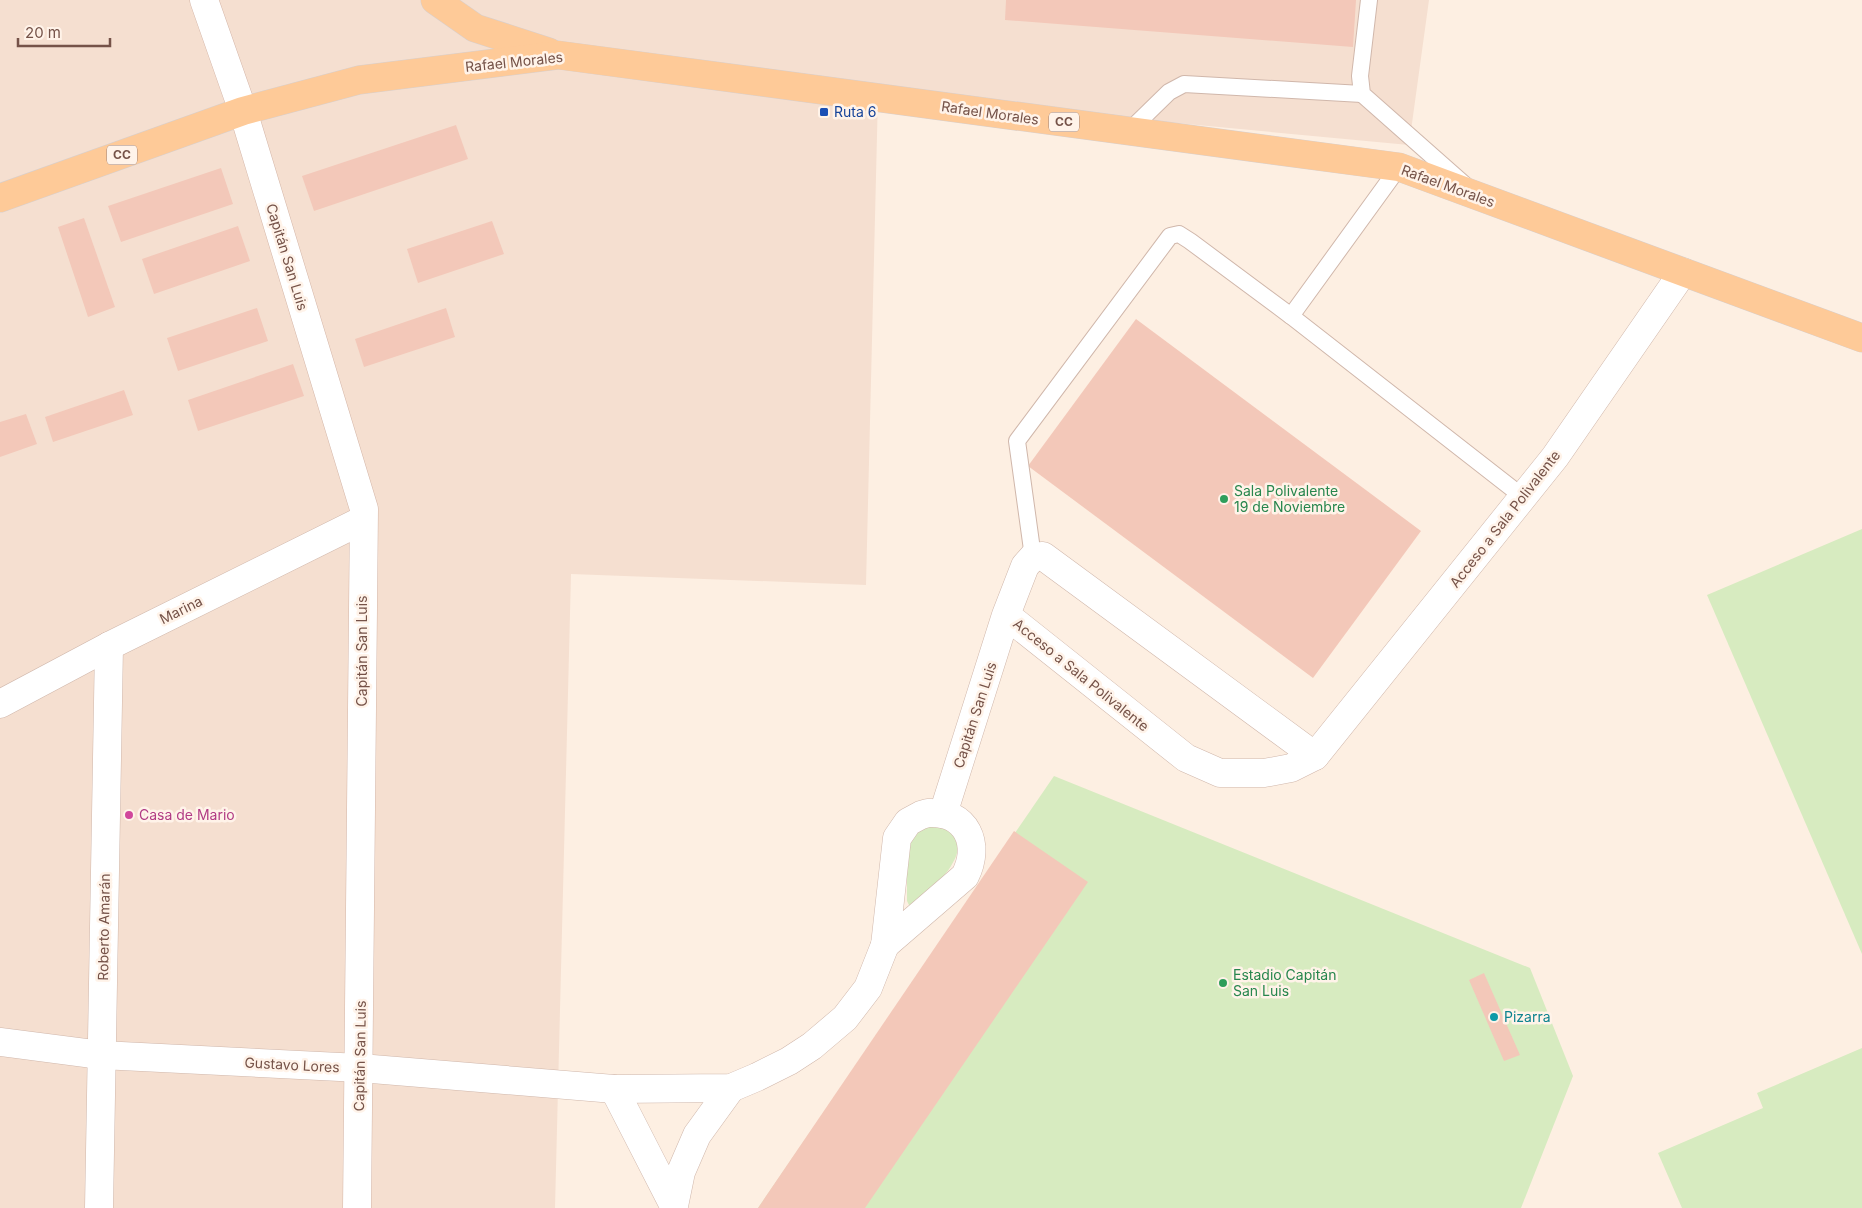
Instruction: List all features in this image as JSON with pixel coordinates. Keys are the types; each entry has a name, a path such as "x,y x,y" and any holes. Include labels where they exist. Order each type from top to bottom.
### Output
{"main road":[{"path":"435,0 475,28 558,54"},
{"name":"Rafael Morales","path":"243,112 359,80 558,54 1399,167 1862,338"},
{"name":"CC","path":"0,198 243,112"}],"street":[{"name":"Capitán San Luis","path":"204,0 243,112 364,509 360,1068 357,1208"},
{"name":"Acceso a Sala Polivalente","path":"1033,557 1025,566 1006,615 1186,758 1220,773 1256,773 1292,768 1315,756 1555,457 1683,272"},
{"name":"Marina","path":"0,704 110,646 363,520"},
{"path":"1033,557 1043,556 1315,756"},
{"name":"Capitán San Luis","path":"943,814 1006,615"},
{"name":"Roberto Amarán","path":"99,1208 110,646"},
{"path":"674,1207 614,1089 731,1088 789,1061 812,1046 845,1018 868,988 886,945 897,838 903,828 914,818 928,813 943,814 952,818 967,832 972,847 971,865 965,876 886,945"},
{"name":"Gustavo Lores","path":"0,1042 101,1055 360,1068 614,1089"},
{"path":"674,1207 681,1172 697,1135 731,1088"}],"lane":[{"path":"1362,94 1360,76 1369,0"},
{"path":"1129,131 1169,92 1184,84 1362,94 1478,196"},
{"path":"1291,316 1399,167"},
{"path":"1033,557 1017,441 1170,236 1179,234 1291,316 1523,497"}],"shaded area":[{"path":"0,0 1429,0 1409,145 878,95 866,585 571,574 555,1208 0,1208"}],"green space":[{"path":"1862,529 1862,954 1707,595"},
{"name":"Estadio Capitán San Luis","path":"1054,776 1530,968 1573,1076 1521,1208 758,1208"},
{"path":"933,824 948,830 956,838 958,848 955,859 940,881 916,906 910,907 907,901 907,850 912,834"},
{"path":"1862,1048 1862,1208 1682,1208 1658,1153 1763,1108 1757,1093"}],"building":[{"path":"1006,0 1356,0 1353,47 1005,20"},
{"path":"456,125 468,159 314,211 302,176"},
{"path":"221,168 233,204 121,242 108,206"},
{"path":"84,218 115,307 88,317 58,227"},
{"path":"492,221 504,254 418,283 407,249"},
{"path":"238,226 250,261 154,294 142,259"},
{"path":"257,308 268,341 178,371 167,338"},
{"path":"446,308 455,337 364,367 355,339"},
{"name":"Sala Polivalente 19 de Noviembre","path":"1136,319 1421,531 1313,678 1028,466"},
{"path":"293,364 304,396 198,431 188,400"},
{"path":"124,390 133,415 53,442 45,417"},
{"path":"26,414 37,444 0,457 0,422"},
{"path":"1014,831 1088,882 865,1208 758,1208"},
{"name":"Pizarra","path":"1484,973 1520,1055 1504,1061 1469,980"}],"place":[{"name":"Ruta 6","path":"824,112"},
{"name":"Sala Polivalente 19 de Noviembre","path":"1224,499"},
{"name":"Casa de Mario","path":"129,815"},
{"name":"Estadio Capitán San Luis","path":"1223,983"},
{"name":"Pizarra","path":"1494,1017"}]}
